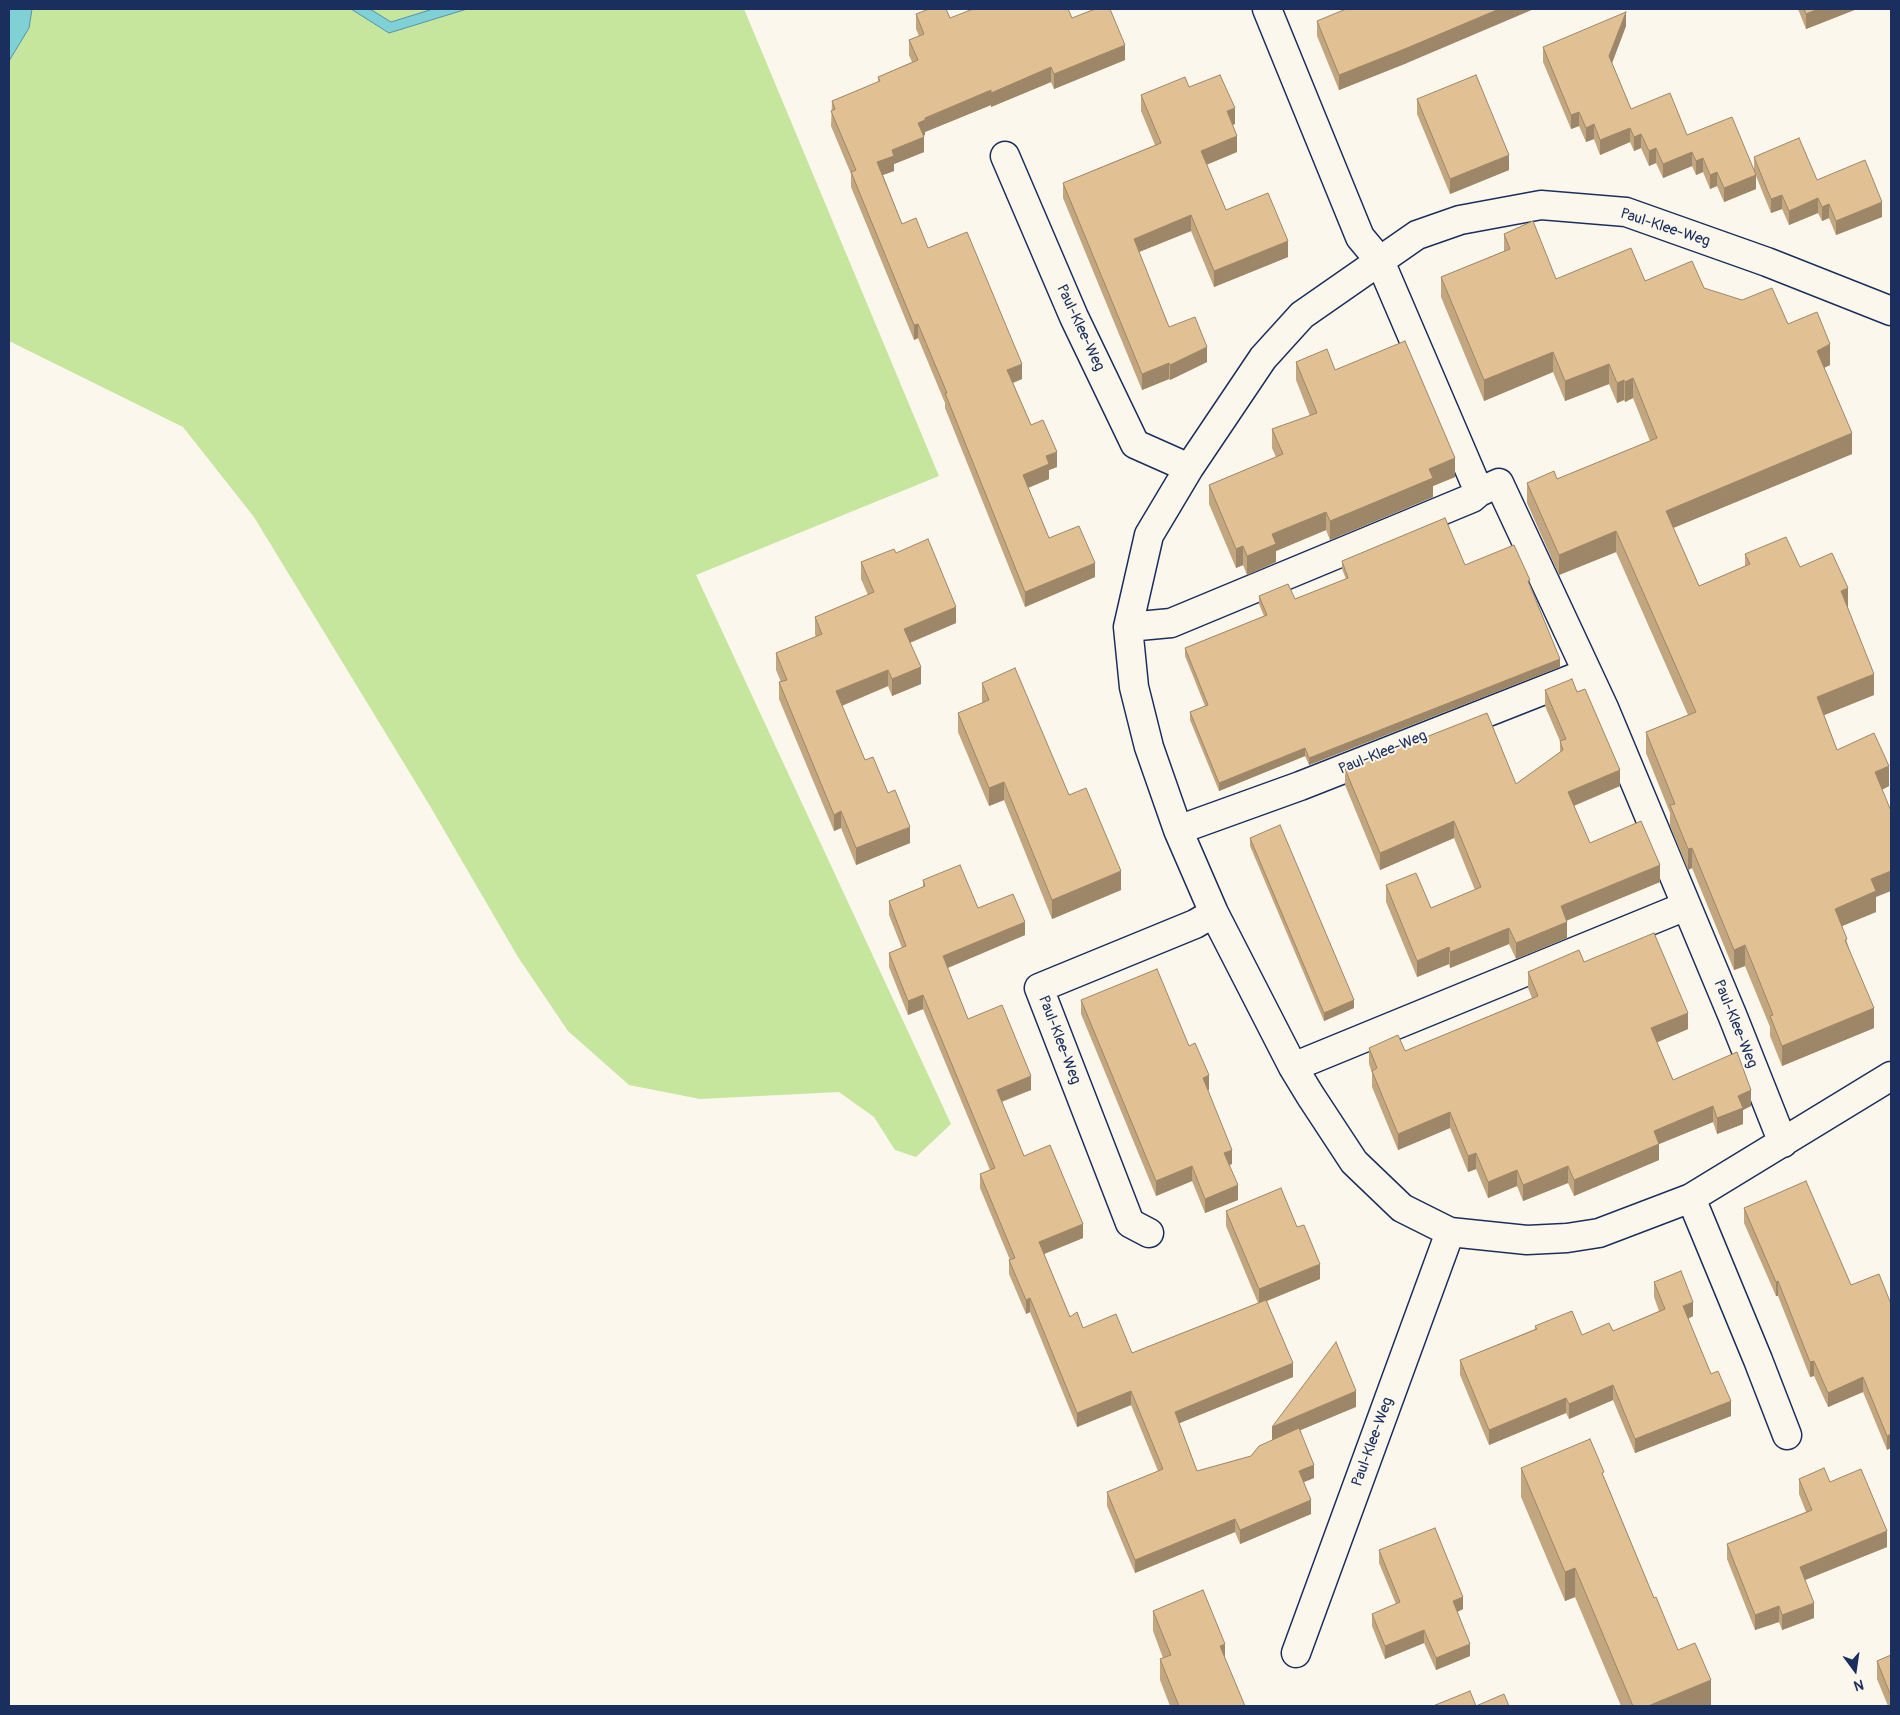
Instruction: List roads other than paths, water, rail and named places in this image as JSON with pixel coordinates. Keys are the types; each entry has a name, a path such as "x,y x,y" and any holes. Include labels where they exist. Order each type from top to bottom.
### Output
{"street":[{"path":"1266,9 1360,237 1380,261 1479,492"},
{"name":"Paul-Klee-Weg","path":"1005,156 1074,317 1135,444 1189,468"},
{"name":"Paul-Klee-Weg","path":"1891,311 1766,262 1626,212 1541,204 1460,220 1417,235 1302,314 1263,358 1189,468 1149,535 1128,627 1137,696 1150,747 1178,830 1214,913 1293,1067 1354,1162 1402,1208 1450,1232 1527,1240 1566,1238 1599,1233 1691,1198 1891,1076"},
{"name":"Paul-Klee-Weg","path":"1128,627 1171,623 1472,498 1479,492 1499,483 1604,708 1733,1017 1783,1143"},
{"name":"Paul-Klee-Weg","path":"1178,830 1300,786 1587,673"},
{"path":"1293,1067 1686,906"},
{"name":"Paul-Klee-Weg","path":"1149,1232 1130,1223 1039,988 1195,924 1214,913"},
{"path":"1691,1198 1787,1435"},
{"name":"Paul-Klee-Weg","path":"1296,1653 1450,1232"}],"water":[{"path":"9,9 32,9 29,28 9,61"},
{"path":"351,9 370,9 391,22 433,9 467,9 389,33"}]}
